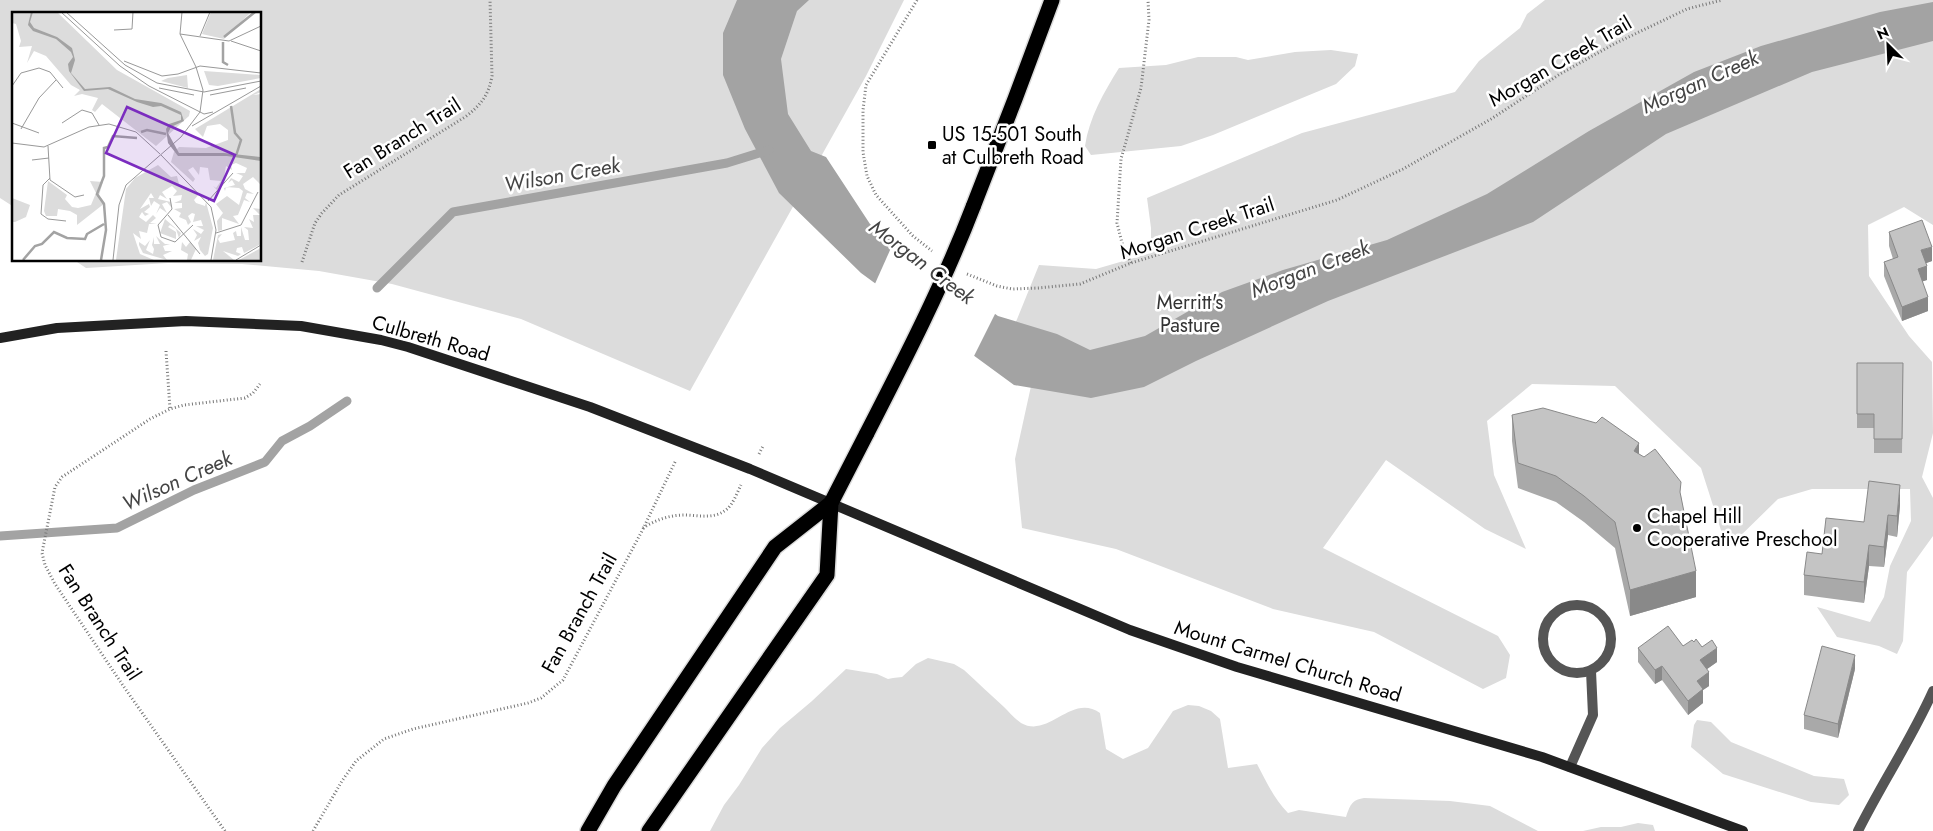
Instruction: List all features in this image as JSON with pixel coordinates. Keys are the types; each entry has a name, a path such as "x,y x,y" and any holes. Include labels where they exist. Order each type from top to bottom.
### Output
{"highway":[{"path":"649,831 827,575 831,503 954,257 1052,0"},
{"path":"588,831 614,786 775,547 831,503"}],"main road":[{"name":"Culbreth Road","path":"0,338 57,328 186,321 301,326 390,342 590,407 831,503"},
{"name":"Mount Carmel Church Road","path":"831,503 1130,630 1237,667 1468,734 1570,767 1743,831"}],"street":[{"path":"1572,605 1589,607 1603,615 1609,624 1612,635 1610,651 1600,665 1591,671 1568,672 1557,667 1548,658 1544,648 1543,636 1546,624 1553,614 1562,608 1572,605"},
{"path":"1570,767 1593,715 1591,671"},
{"path":"1858,831 1918,724 1933,691"}],"path":[{"name":"Fan Branch Trail","path":"302,262 316,223 322,213 339,196 465,117 483,102 490,87 492,76 490,0"},
{"path":"917,0 866,85 863,110 863,152 867,176 876,195 913,236 934,252"},
{"path":"1131,263 1116,223 1121,159 1141,88 1149,20 1148,0"},
{"name":"Morgan Creek Trail","path":"961,271 998,286 1012,289 1080,284 1131,263 1337,200 1403,170 1491,119 1560,74 1614,44 1687,9 1722,0"},
{"path":"166,351 170,409"},
{"name":"Fan Branch Trail","path":"225,831 124,687 55,584 44,565 43,548 55,487 59,480 69,472 150,419 170,409 191,404 245,398 253,393 260,384"},
{"name":"Fan Branch Trail","path":"313,831 356,761 384,739 413,729 528,703 541,698 563,680 684,444"},
{"path":"642,529 670,516 713,516 728,508"}],"green space":[{"path":"0,0 904,0 866,76 690,391 521,319 392,284 319,271 242,264 168,263 86,268 76,261 261,261 261,12 12,12 12,206 0,198"},
{"name":"Merritt's Pasture","path":"1545,0 1933,0 1933,225 1904,207 1868,225 1869,276 1909,336 1932,362 1933,433 1922,477 1933,498 1933,536 1907,572 1903,641 1897,654 1879,646 1837,637 1817,607 1870,622 1884,597 1890,566 1911,521 1910,489 1812,489 1778,499 1727,549 1701,468 1615,386 1532,384 1487,421 1494,475 1526,549 1485,529 1386,460 1323,548 1498,636 1510,655 1506,678 1483,689 1374,632 1273,609 1116,549 1022,528 1015,459 1033,377 996,371 1039,265 1096,269 1151,253 1151,228 1147,198 1302,133 1455,92 1479,61 1520,28 1527,14"},
{"path":"1331,50 1358,54 1355,66 1336,84 1213,135 1181,146 1091,155 1085,146 1094,115 1119,68 1166,65 1198,57 1236,57 1248,60 1295,52"},
{"path":"928,658 954,664 964,670 1021,723 1031,726 1041,725 1079,708 1089,708 1100,713 1106,749 1123,759 1148,748 1173,711 1188,705 1199,706 1211,711 1220,719 1228,768 1257,764 1274,796 1288,813 1299,810 1346,817 1354,802 1364,798 1450,801 1490,806 1538,831 710,831 724,805 762,748 780,728 846,669 877,674 888,679 902,677 916,664"},
{"path":"1697,720 1711,722 1731,742 1814,776 1844,779 1849,795 1839,805 1811,802 1723,774 1691,747 1694,725"},
{"path":"1638,823 1653,825 1655,831 1583,831 1601,827 1621,827"}],"water":[{"name":"Morgan Creek","path":"737,0 809,0 797,11 781,59 788,114 811,151 826,157 870,224 998,316 1057,334 1090,350 1145,336 1222,292 1283,270 1387,240 1487,194 1589,131 1694,72 1761,46 1880,12 1933,2 1933,41 1812,72 1666,134 1533,222 1328,301 1196,361 1144,387 1091,398 1014,385 861,273 779,193 745,129 723,75 723,33"}],"pier":[{"path":"895,239 996,312 973,358 874,286"}],"building":[{"path":"1922,220 1932,247 1921,250 1927,266 1918,269 1928,297 1902,307 1884,262 1898,257 1889,232"},
{"path":"1857,363 1903,363 1902,439 1874,439 1874,414 1857,414"},
{"name":"Chapel Hill Cooperative Preschool","path":"1543,408 1596,423 1602,417 1639,443 1634,451 1644,457 1655,449 1681,482 1680,492 1696,571 1630,590 1615,522 1556,476 1518,463 1512,415"},
{"path":"1869,481 1900,485 1897,516 1888,515 1884,547 1869,545 1864,582 1804,575 1807,552 1822,554 1826,518 1864,522"},
{"path":"1668,626 1683,646 1692,640 1694,642 1696,639 1702,647 1712,640 1717,648 1700,660 1709,672 1697,681 1703,689 1688,701 1662,666 1655,670 1638,648"},
{"path":"1822,646 1855,655 1838,724 1804,715"}],"waterway":[{"name":"Wilson Creek","path":"377,288 453,212 727,163 769,150"},
{"name":"Wilson Creek","path":"0,536 117,528 194,490 265,462 282,441 310,426 347,401"}],"place":[{"name":"US 15-501 South at Culbreth Road","path":"932,145"},
{"name":"Chapel Hill Cooperative Preschool","path":"1637,528"}]}
